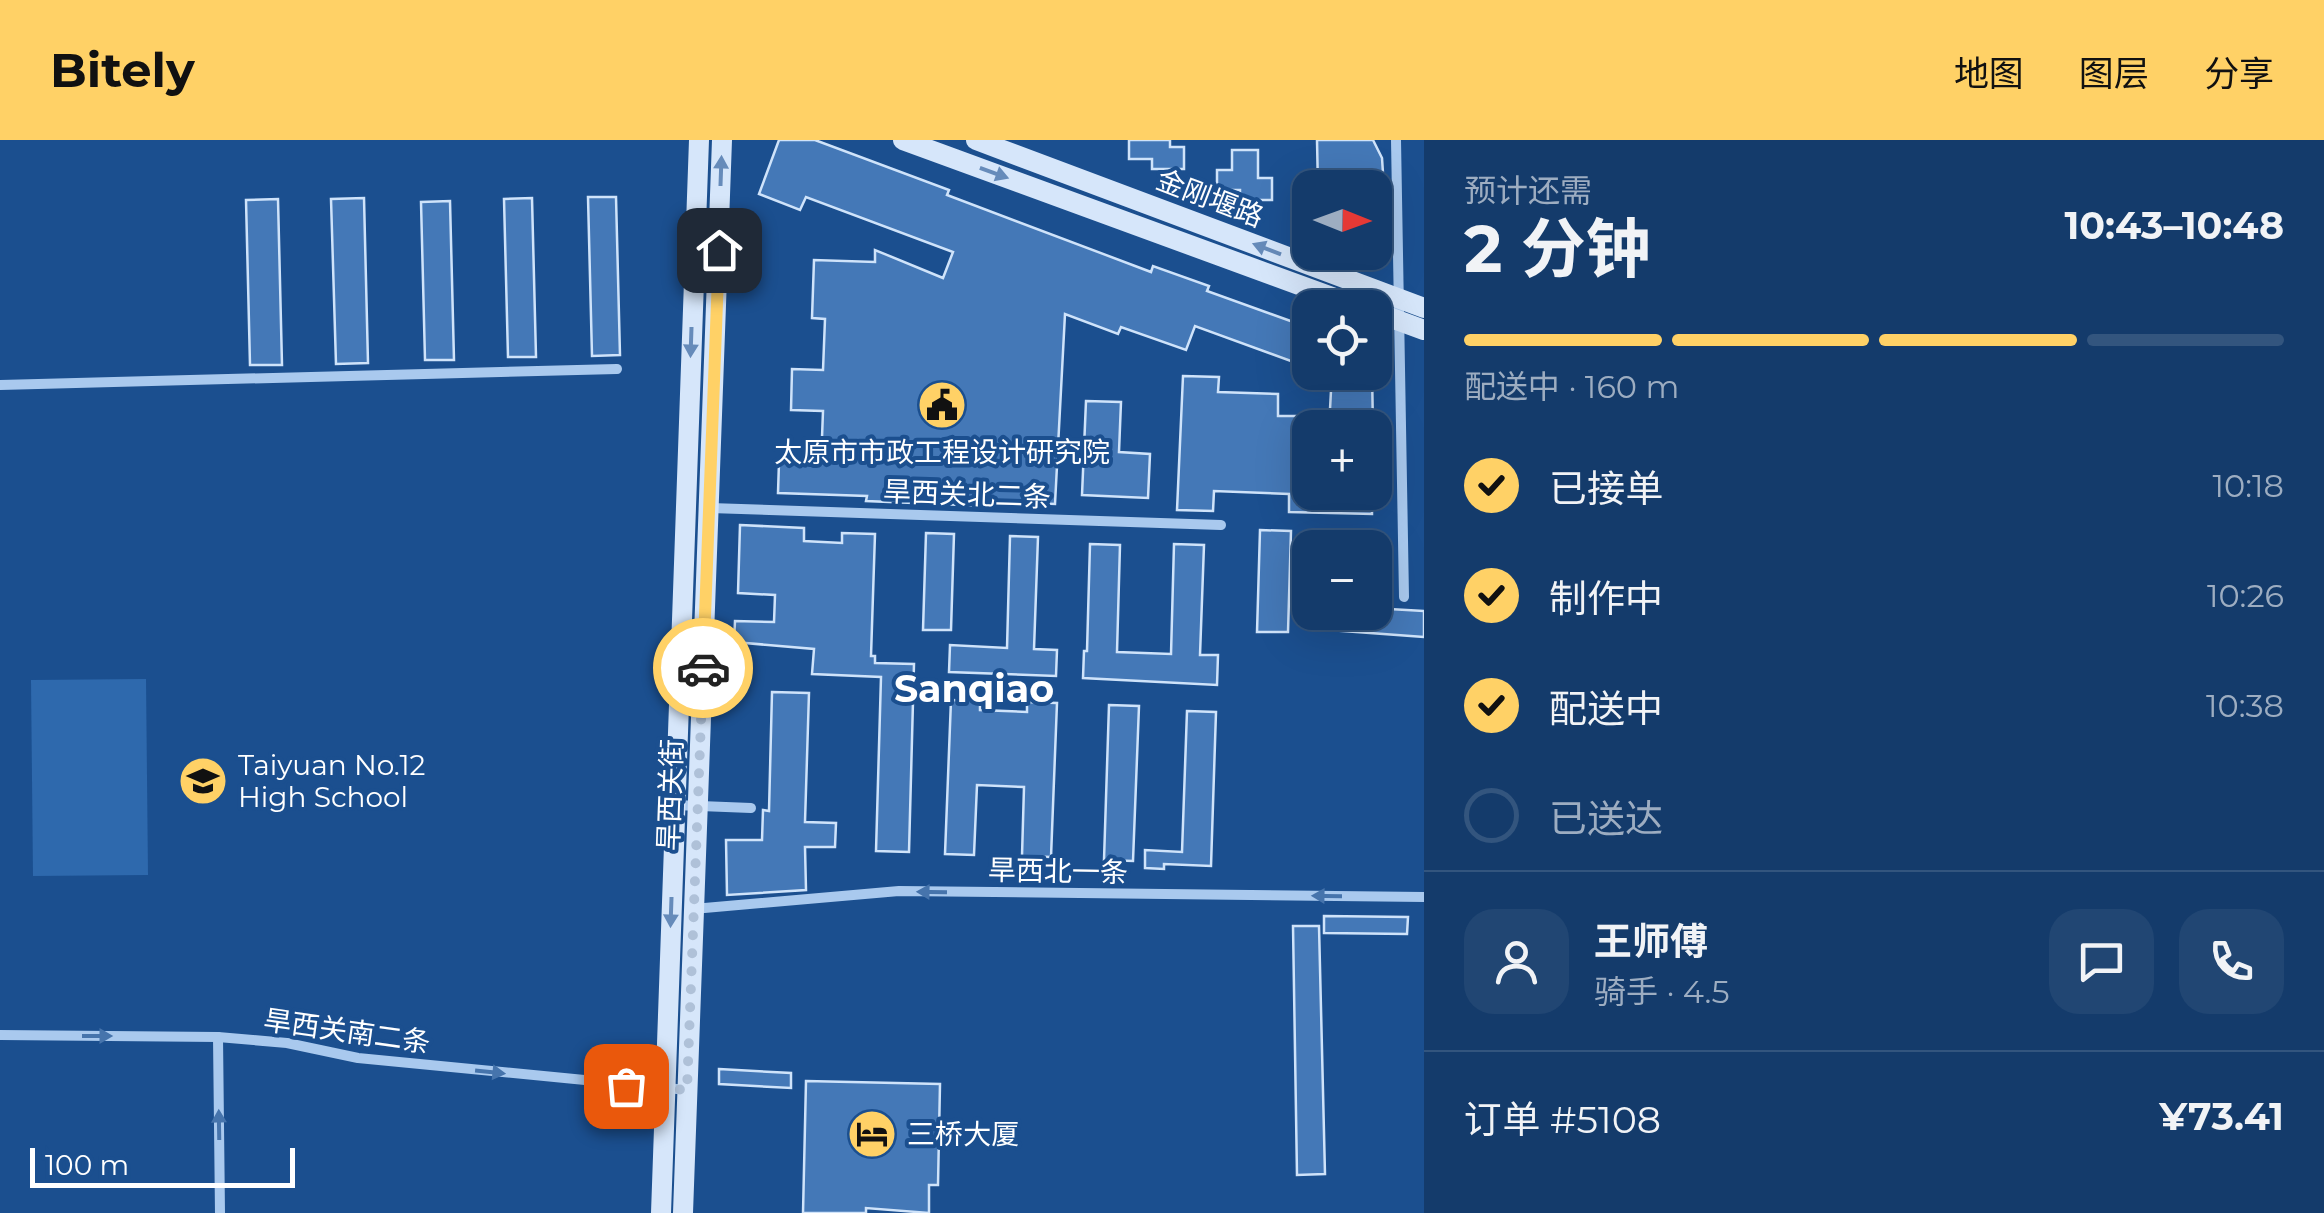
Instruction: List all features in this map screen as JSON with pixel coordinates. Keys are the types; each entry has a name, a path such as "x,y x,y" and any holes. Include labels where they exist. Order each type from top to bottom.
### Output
{"main road":[{"name":"旱西关街","path":"660,1213 699,140"},
{"name":"旱西关街","path":"684,1213 722,140"},
{"path":"903,140 1313,290"},
{"name":"金刚堰路","path":"976,140 1424,308"},
{"path":"1392,318 1424,330"}],"street":[{"path":"1396,140 1404,597"},
{"path":"0,385 616,369"},
{"name":"旱西关北二条","path":"710,508 1222,525"},
{"path":"675,804 751,808"},
{"name":"旱西北一条","path":"693,909 899,891 1424,897"},
{"name":"旱西关南二条","path":"0,1036 218,1037 287,1043 358,1058 687,1090"},
{"path":"218,1037 220,1213"}],"shaded area":[{"path":"146,679 148,875 33,876 31,680"}],"building":[{"path":"779,140 815,140 949,190 947,195 1151,272 1153,266 1209,286 1207,291 1292,322 1292,361 1195,326 1186,350 1121,327 1118,334 1065,314 1055,504 1011,502 1011,507 778,493 779,462 821,464 823,411 791,410 792,369 823,370 825,319 812,318 814,260 875,262 875,250 943,278 953,252 806,197 800,210 759,194"},
{"path":"1129,140 1170,140 1170,147 1184,147 1184,169 1152,169 1152,159 1129,159"},
{"path":"1317,140 1373,140 1382,158 1383,170 1318,170"},
{"path":"1232,150 1258,150 1258,178 1272,178 1272,200 1240,200 1240,190 1217,190 1217,170 1232,170"},
{"path":"588,197 616,197 620,355 592,356"},
{"path":"364,198 368,363 336,364 331,199"},
{"path":"532,198 536,357 508,357 504,199"},
{"path":"278,199 282,365 250,365 246,200"},
{"path":"450,201 454,360 425,360 421,202"},
{"path":"1183,376 1219,377 1218,392 1278,394 1278,416 1292,416 1292,510 1372,510 1372,514 1289,512 1289,494 1214,491 1213,511 1177,510"},
{"path":"1331,390 1372,390 1373,410 1330,410"},
{"path":"1086,401 1121,402 1119,452 1150,454 1148,498 1082,495"},
{"path":"740,525 804,528 804,541 842,543 842,533 875,534 871,656 875,656 875,663 914,664 909,852 876,851 881,677 812,674 814,649 734,642 735,621 774,622 775,595 738,593"},
{"path":"1260,530 1291,531 1288,632 1257,632"},
{"path":"926,533 954,534 951,630 923,630"},
{"path":"1010,536 1038,537 1034,649 1057,650 1056,676 949,672 950,645 1007,648"},
{"path":"1090,544 1120,545 1117,652 1171,654 1174,544 1204,545 1200,655 1218,655 1217,685 1083,678"},
{"path":"1392,609 1424,611 1424,637 1330,630 1392,630"},
{"path":"772,692 809,693 805,822 836,823 835,847 805,847 806,890 727,895 726,840 762,840 763,810 769,811"},
{"path":"951,700 980,701 980,710 1027,712 1027,702 1057,703 1051,857 1022,856 1024,787 977,785 974,855 945,854"},
{"path":"1109,705 1139,706 1133,861 1104,860"},
{"path":"1187,711 1216,712 1211,866 1164,864 1164,869 1145,868 1145,850 1182,852"},
{"path":"1324,916 1408,917 1407,934 1324,933"},
{"path":"1293,926 1319,926 1325,1174 1297,1175"},
{"path":"719,1069 791,1073 791,1088 719,1084"},
{"name":"三桥大厦","path":"806,1081 940,1084 938,1185 929,1185 929,1213 866,1208 866,1213 803,1213"}],"way so far":[{"path":"626,1086 687,1090 703,668"}],"place":[{"name":"太原市市政工程设计研究院","path":"942,405"},
{"name":"Taiyuan No.12 High School","path":"203,781"},
{"name":"三桥大厦","path":"872,1134"}],"district":[{"name":"Sanqiao","path":"974,689"}],"route":[{"path":"703,668 719,250"}]}
